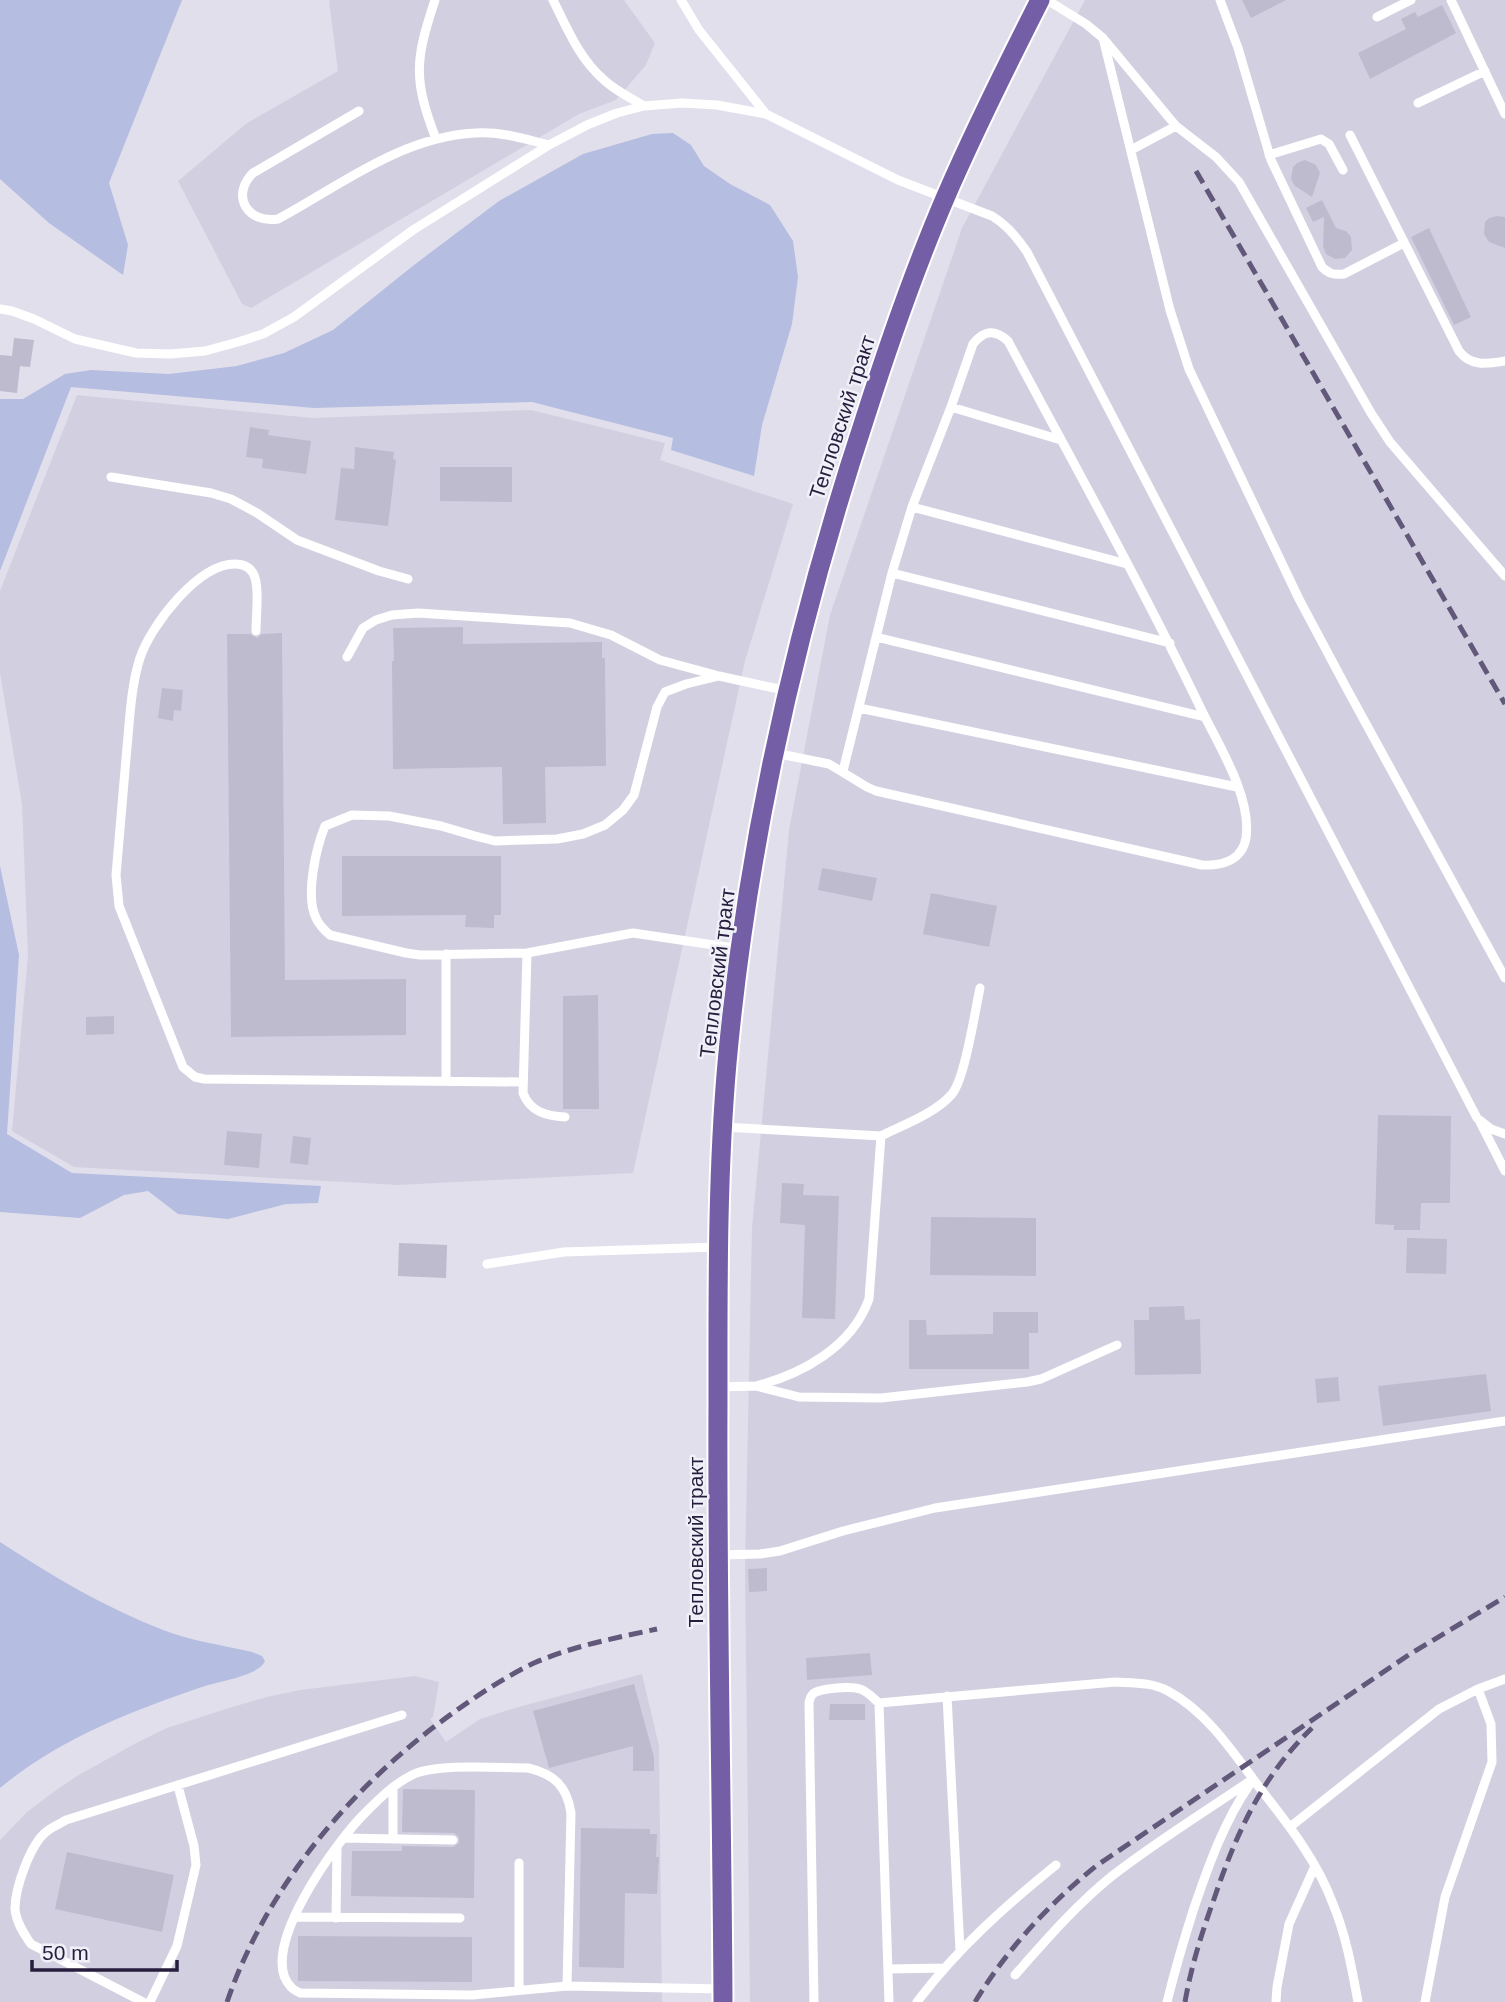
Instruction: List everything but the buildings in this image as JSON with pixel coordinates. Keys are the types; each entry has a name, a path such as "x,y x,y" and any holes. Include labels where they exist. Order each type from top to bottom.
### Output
{"main road":[{"name":"Тепловский тракт","path":"723,1995 718,1247 722,1128 728,1059 757,847 788,691 816,576 888,347 945,198 988,102 1040,0"}],"lane":[{"path":"435,0 424,34 418,71 422,101 436,139"},
{"path":"553,0 576,47 603,80 644,106"},
{"path":"681,0 699,30 766,114"},
{"path":"1047,0 1103,38 1177,125 1216,157 1239,182 1390,442 1505,576"},
{"path":"1220,0 1238,48 1269,155 1322,267 1335,275 1343,274 1404,243"},
{"path":"1377,17 1410,0"},
{"path":"1451,0 1505,114"},
{"path":"1103,38 1170,310 1189,369 1299,599 1505,978"},
{"path":"1418,103 1485,71"},
{"path":"0,309 34,319 75,339 136,353 205,351 238,342 263,334 294,317 413,230 549,145 587,125 644,106 682,103 718,105 766,114 898,180 998,220 1017,237 1027,252 1505,1171"},
{"path":"359,111 253,173 245,181 242,191 250,213 269,220 278,219 389,155 446,136 476,132 504,134 549,145"},
{"path":"1130,150 1177,125"},
{"path":"1350,135 1459,351 1465,359 1483,364 1505,361"},
{"path":"1269,155 1321,139 1329,144 1343,170"},
{"path":"775,753 822,762 876,791 1202,865 1224,864 1242,850 1245,840 1245,813 1237,787 1205,716 1128,564 1008,341 1000,334 985,334 978,337 973,344 912,507 892,573 843,771"},
{"path":"951,407 1060,440"},
{"path":"111,477 211,493 230,499 257,513 297,540 408,579"},
{"path":"912,507 1128,564"},
{"path":"256,631 254,575 241,564 220,566 210,570 193,584 158,623 148,638 136,673 116,875 117,891 119,906 180,1060 189,1073 204,1080 522,1082"},
{"path":"892,573 1170,643"},
{"path":"347,657 363,628 391,615 418,613 570,623 611,635 660,660 788,691"},
{"path":"876,637 1205,716"},
{"path":"719,676 665,692 657,707 634,795 623,810 606,825 583,834 556,839 495,841 441,826 389,817 352,815 325,826 318,844 312,905 315,917 330,935 406,953 527,953 633,933 741,949"},
{"path":"859,708 1237,787"},
{"path":"527,953 522,1082 525,1098 536,1111 565,1117"},
{"path":"446,954 446,1082"},
{"path":"722,1128 881,1136 921,1116 943,1102 953,1092 960,1077 980,988"},
{"path":"1477,1118 1491,1129 1505,1134"},
{"path":"718,1387 756,1386 779,1380 819,1359 838,1345 863,1316 869,1300 881,1136"},
{"path":"487,1264 564,1252 718,1247"},
{"path":"756,1386 799,1397 881,1398 1027,1382 1041,1379 1117,1345"},
{"path":"718,1555 780,1551 843,1531 935,1508 1505,1421"},
{"path":"1290,1827 1438,1709 1505,1679"},
{"path":"814,2002 808,1703 816,1692 853,1688 864,1691 879,1703 1115,1682 1143,1683 1164,1689 1202,1716 1254,1779 1290,1827 1315,1866 1333,1902 1352,1967 1358,2002"},
{"path":"1425,2002 1445,1897 1492,1762 1491,1724 1478,1689"},
{"path":"947,1696 960,1950"},
{"path":"879,1703 889,2002"},
{"path":"143,2002 31,1944 20,1927 15,1909 23,1872 33,1849 46,1832 66,1821 402,1715"},
{"path":"567,1986 569,1800 560,1785 540,1771 528,1768 433,1768 409,1776 393,1787 365,1812 337,1848 302,1900 284,1943 283,1969 286,1980 300,1993 472,1995 567,1986 723,1995"},
{"path":"1015,1975 1053,1932 1112,1877 1254,1779"},
{"path":"1167,2002 1217,1841 1254,1779"},
{"path":"150,2002 177,1946 196,1865 194,1846 178,1786"},
{"path":"393,1787 393,1839"},
{"path":"344,1838 453,1840"},
{"path":"336,1918 337,1848"},
{"path":"519,1863 519,1990"},
{"path":"917,2002 960,1950 1017,1896 1056,1865"},
{"path":"1276,2002 1289,1924 1315,1866"},
{"path":"294,1917 460,1918"},
{"path":"888,1969 944,1968"}],"shaded area":[{"path":"0,0 182,0 109,183 128,245 123,275 49,223 0,179"},
{"path":"331,0 624,0 655,43 646,65 616,100 579,114 251,308 242,304 178,181 247,123 338,71"},
{"path":"1085,0 1505,0 1505,2002 750,2002 745,1569 752,1228 789,830 830,615 962,228"},
{"path":"673,133 691,145 704,166 730,184 770,205 793,241 798,277 792,324 762,425 754,476 671,450 673,438 532,402 314,408 71,387 0,571 0,399 23,399 65,374 91,370 169,374 237,366 284,353 333,330 499,201 583,154 652,134"},
{"path":"77,395 312,418 531,410 665,443 660,460 793,504 745,661 633,1173 398,1185 74,1167 12,1131 28,956 22,804 0,673 0,591"},
{"path":"0,866 19,955 7,1134 72,1173 321,1186 318,1203 286,1204 228,1219 178,1214 148,1191 124,1195 80,1218 0,1212"},
{"path":"0,1542 79,1590 141,1621 184,1637 252,1652 262,1656 265,1661 255,1671 175,1696 96,1728 46,1755 0,1788"},
{"path":"642,1674 659,1746 662,2002 0,2002 0,1840 27,1812 52,1793 138,1742 167,1728 267,1697 300,1690 415,1676 439,1682 433,1717 430,1719 446,1742 480,1719"}],"railway":[{"path":"1196,171 1505,704"},
{"path":"975,2002 1001,1964 1030,1929 1061,1896 1096,1866 1410,1654 1505,1597"},
{"path":"227,2002 244,1958 291,1876 319,1838 384,1769 457,1710 524,1668 579,1647 657,1629"},
{"path":"1185,2002 1205,1924 1241,1829 1279,1766 1312,1728"}]}
